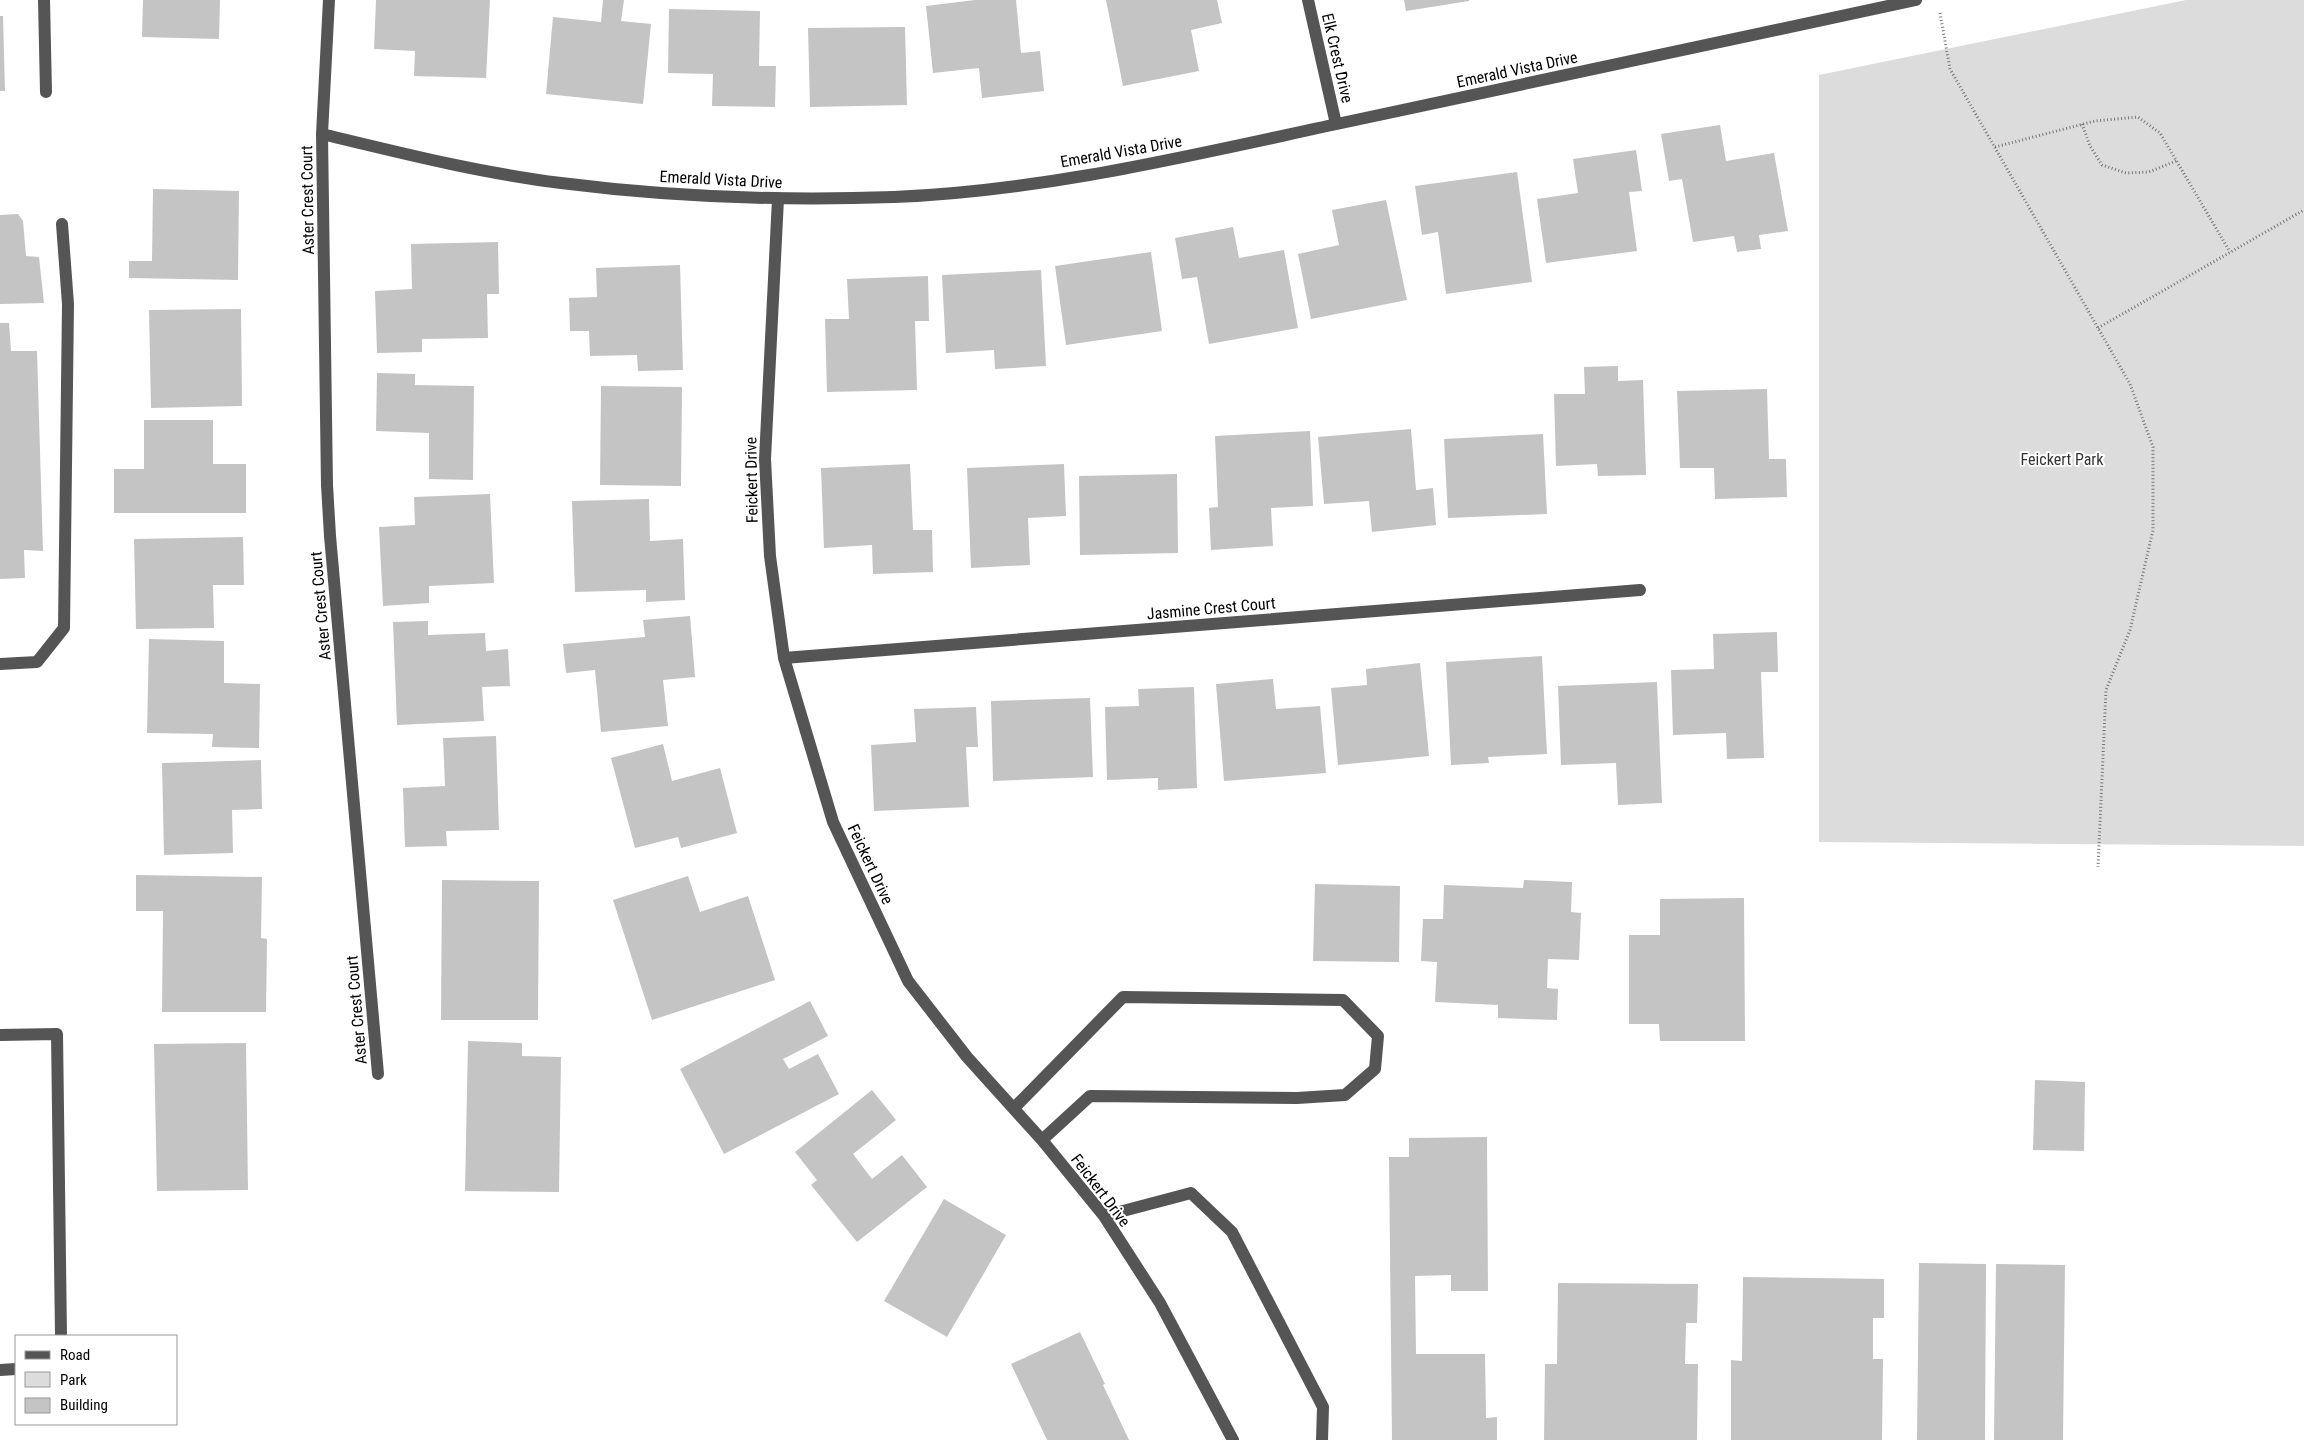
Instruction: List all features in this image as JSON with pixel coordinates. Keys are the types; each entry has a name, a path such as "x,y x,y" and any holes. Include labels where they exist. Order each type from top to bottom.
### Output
{"street":[{"path":"44,0 46,92"},
{"name":"Aster Crest Court","path":"329,0 322,134 330,536 378,1074"},
{"name":"Elk Crest Drive","path":"1308,0 1336,124"},
{"name":"Emerald Vista Drive","path":"322,134 438,162 559,183 682,195 778,199 898,196 1021,185 1173,160 1916,0"},
{"name":"Feickert Drive","path":"778,199 765,459 770,556 784,658 833,822 908,981 967,1057 1042,1140 1104,1216 1160,1303 1233,1440"},
{"path":"2,662 37,662 64,628 68,304 62,224"},
{"name":"Jasmine Crest Court","path":"784,658 1640,590"},
{"path":"1014,1108 1123,997 1344,1000 1378,1036 1374,1069 1346,1095 1297,1098 1090,1096 1042,1140"},
{"path":"0,1035 58,1034 61,1335"},
{"path":"1104,1216 1191,1193 1232,1232 1323,1407 1322,1440"},
{"path":"0,1370 15,1369"}],"path":[{"path":"1940,10 1950,68 2130,384 2153,446 2153,530 2130,630 2106,690 2098,867"},
{"path":"1995,147 2082,124 2138,117 2160,134 2230,252"},
{"path":"2082,124 2090,146 2102,165 2126,173 2149,172 2176,162"},
{"path":"2098,328 2304,210"}],"green space":[{"name":"Feickert Park","path":"2186,0 2304,0 2304,846 1819,842 1819,75"}],"building":[{"path":"143,0 220,0 219,39 142,37"},
{"path":"376,0 490,0 486,78 414,76 415,51 374,49"},
{"path":"603,0 624,0 621,21 651,24 643,104 546,94 553,17 601,22"},
{"path":"975,0 1016,0 1021,53 1040,51 1044,91 982,98 979,68 933,73 926,6"},
{"path":"1106,0 1217,0 1222,23 1191,30 1199,71 1123,86"},
{"path":"1404,0 1469,0 1469,1 1406,11"},
{"path":"669,9 760,11 759,66 776,66 775,107 712,106 713,74 668,73"},
{"path":"0,16 3,16 5,91 0,91"},
{"path":"905,27 907,105 810,107 808,28"},
{"path":"1720,125 1726,161 1774,153 1788,231 1759,235 1761,249 1737,252 1734,236 1693,242 1682,179 1669,181 1661,134"},
{"path":"1636,150 1642,191 1629,192 1637,251 1546,263 1537,199 1578,193 1573,159"},
{"path":"1517,172 1532,282 1446,294 1438,232 1422,235 1415,186"},
{"path":"153,189 239,191 238,280 129,278 129,261 152,261"},
{"path":"1386,200 1407,300 1311,319 1298,254 1339,245 1332,210"},
{"path":"18,214 23,221 26,256 39,257 44,303 0,304 0,215"},
{"path":"1233,227 1239,258 1284,250 1298,328 1209,344 1197,277 1182,279 1175,238"},
{"path":"498,242 499,294 487,294 488,338 422,339 422,352 377,353 375,291 412,289 411,244"},
{"path":"1151,252 1162,331 1066,345 1055,266"},
{"path":"680,265 683,370 638,371 637,355 590,356 589,331 570,331 569,298 597,297 596,268"},
{"path":"1041,270 1046,366 995,369 994,350 946,353 942,275"},
{"path":"928,276 929,321 915,321 917,390 827,392 825,319 849,319 847,279"},
{"path":"241,309 242,406 151,408 149,310"},
{"path":"0,323 9,323 11,351 37,351 43,551 24,550 25,578 0,579"},
{"path":"1618,366 1618,381 1643,380 1646,475 1598,476 1597,464 1556,466 1554,394 1585,394 1584,367"},
{"path":"377,373 415,374 415,385 474,386 473,480 429,479 429,433 376,431"},
{"path":"601,386 682,387 681,486 600,485"},
{"path":"1767,389 1769,459 1786,459 1787,497 1715,499 1714,468 1680,468 1677,391"},
{"path":"144,420 213,420 213,464 246,464 246,513 114,513 114,469 144,469"},
{"path":"1411,429 1416,490 1433,488 1436,525 1372,532 1369,501 1324,504 1318,437"},
{"path":"1310,431 1313,506 1271,508 1273,546 1211,550 1209,508 1218,507 1215,436"},
{"path":"1543,434 1547,514 1448,518 1444,439"},
{"path":"910,464 913,530 932,530 933,572 873,574 872,545 824,548 821,468"},
{"path":"1064,464 1066,516 1028,518 1030,565 971,568 967,468"},
{"path":"1177,474 1178,553 1080,555 1079,476"},
{"path":"490,494 494,583 429,586 429,603 383,606 379,527 415,525 414,497"},
{"path":"649,499 650,541 683,539 685,600 646,602 646,590 575,592 572,501"},
{"path":"243,537 244,585 213,585 214,628 136,629 134,539"},
{"path":"690,616 695,677 663,680 668,726 601,732 595,670 566,673 563,644 645,637 643,620"},
{"path":"428,621 428,635 485,633 486,651 508,649 510,686 482,687 484,721 397,725 393,622"},
{"path":"1777,632 1778,672 1761,672 1764,758 1727,759 1726,733 1673,735 1671,670 1714,669 1713,634"},
{"path":"149,639 224,641 224,683 260,684 259,748 212,747 213,734 147,733"},
{"path":"1542,656 1547,754 1488,757 1489,763 1451,765 1446,662"},
{"path":"1420,663 1429,756 1338,765 1331,688 1367,685 1366,669"},
{"path":"1273,679 1276,709 1320,706 1326,773 1224,781 1216,684"},
{"path":"1657,682 1662,803 1618,805 1616,763 1561,765 1558,686"},
{"path":"1194,687 1197,788 1158,790 1158,778 1107,780 1105,707 1139,706 1138,689"},
{"path":"1090,698 1093,777 993,781 991,701"},
{"path":"976,707 978,747 966,747 969,807 874,811 871,745 916,742 914,709"},
{"path":"496,736 499,830 446,831 447,846 405,847 403,788 445,786 443,738"},
{"path":"663,744 672,781 720,768 737,833 681,848 678,837 635,848 611,758"},
{"path":"261,760 262,809 232,810 233,853 164,855 162,763"},
{"path":"136,875 262,877 261,938 267,939 266,1012 162,1012 163,911 136,911"},
{"path":"688,876 700,912 748,896 775,980 652,1020 613,900"},
{"path":"442,880 539,881 538,1020 441,1020"},
{"path":"1524,880 1572,882 1571,912 1581,913 1579,960 1548,959 1547,988 1558,989 1557,1020 1498,1018 1498,1005 1435,1002 1437,962 1421,961 1423,919 1443,919 1444,885 1523,888"},
{"path":"1315,884 1400,886 1399,962 1313,961"},
{"path":"1744,898 1745,1041 1660,1041 1659,1024 1629,1024 1629,935 1660,935 1660,899"},
{"path":"810,1001 828,1036 783,1059 789,1069 818,1054 839,1094 724,1154 680,1069"},
{"path":"468,1041 522,1043 522,1056 561,1057 559,1192 465,1191"},
{"path":"246,1043 248,1190 157,1191 154,1044"},
{"path":"2035,1080 2085,1082 2084,1151 2033,1150"},
{"path":"872,1090 896,1120 853,1154 872,1179 902,1155 927,1187 857,1242 811,1185 817,1180 795,1152"},
{"path":"1487,1137 1488,1291 1451,1291 1451,1275 1415,1276 1416,1354 1485,1354 1486,1418 1497,1417 1497,1440 1392,1440 1389,1157 1409,1157 1409,1138"},
{"path":"944,1199 1006,1235 947,1337 884,1301"},
{"path":"1919,1263 1986,1264 1985,1440 1917,1440"},
{"path":"1996,1264 2065,1265 2063,1440 1994,1440"},
{"path":"1743,1277 1884,1279 1884,1318 1873,1318 1873,1359 1883,1359 1882,1440 1731,1440 1731,1360 1742,1361"},
{"path":"1558,1283 1698,1284 1697,1323 1686,1323 1685,1364 1698,1364 1697,1440 1544,1440 1545,1364 1557,1364"},
{"path":"1080,1332 1129,1440 1047,1440 1011,1364"}]}
